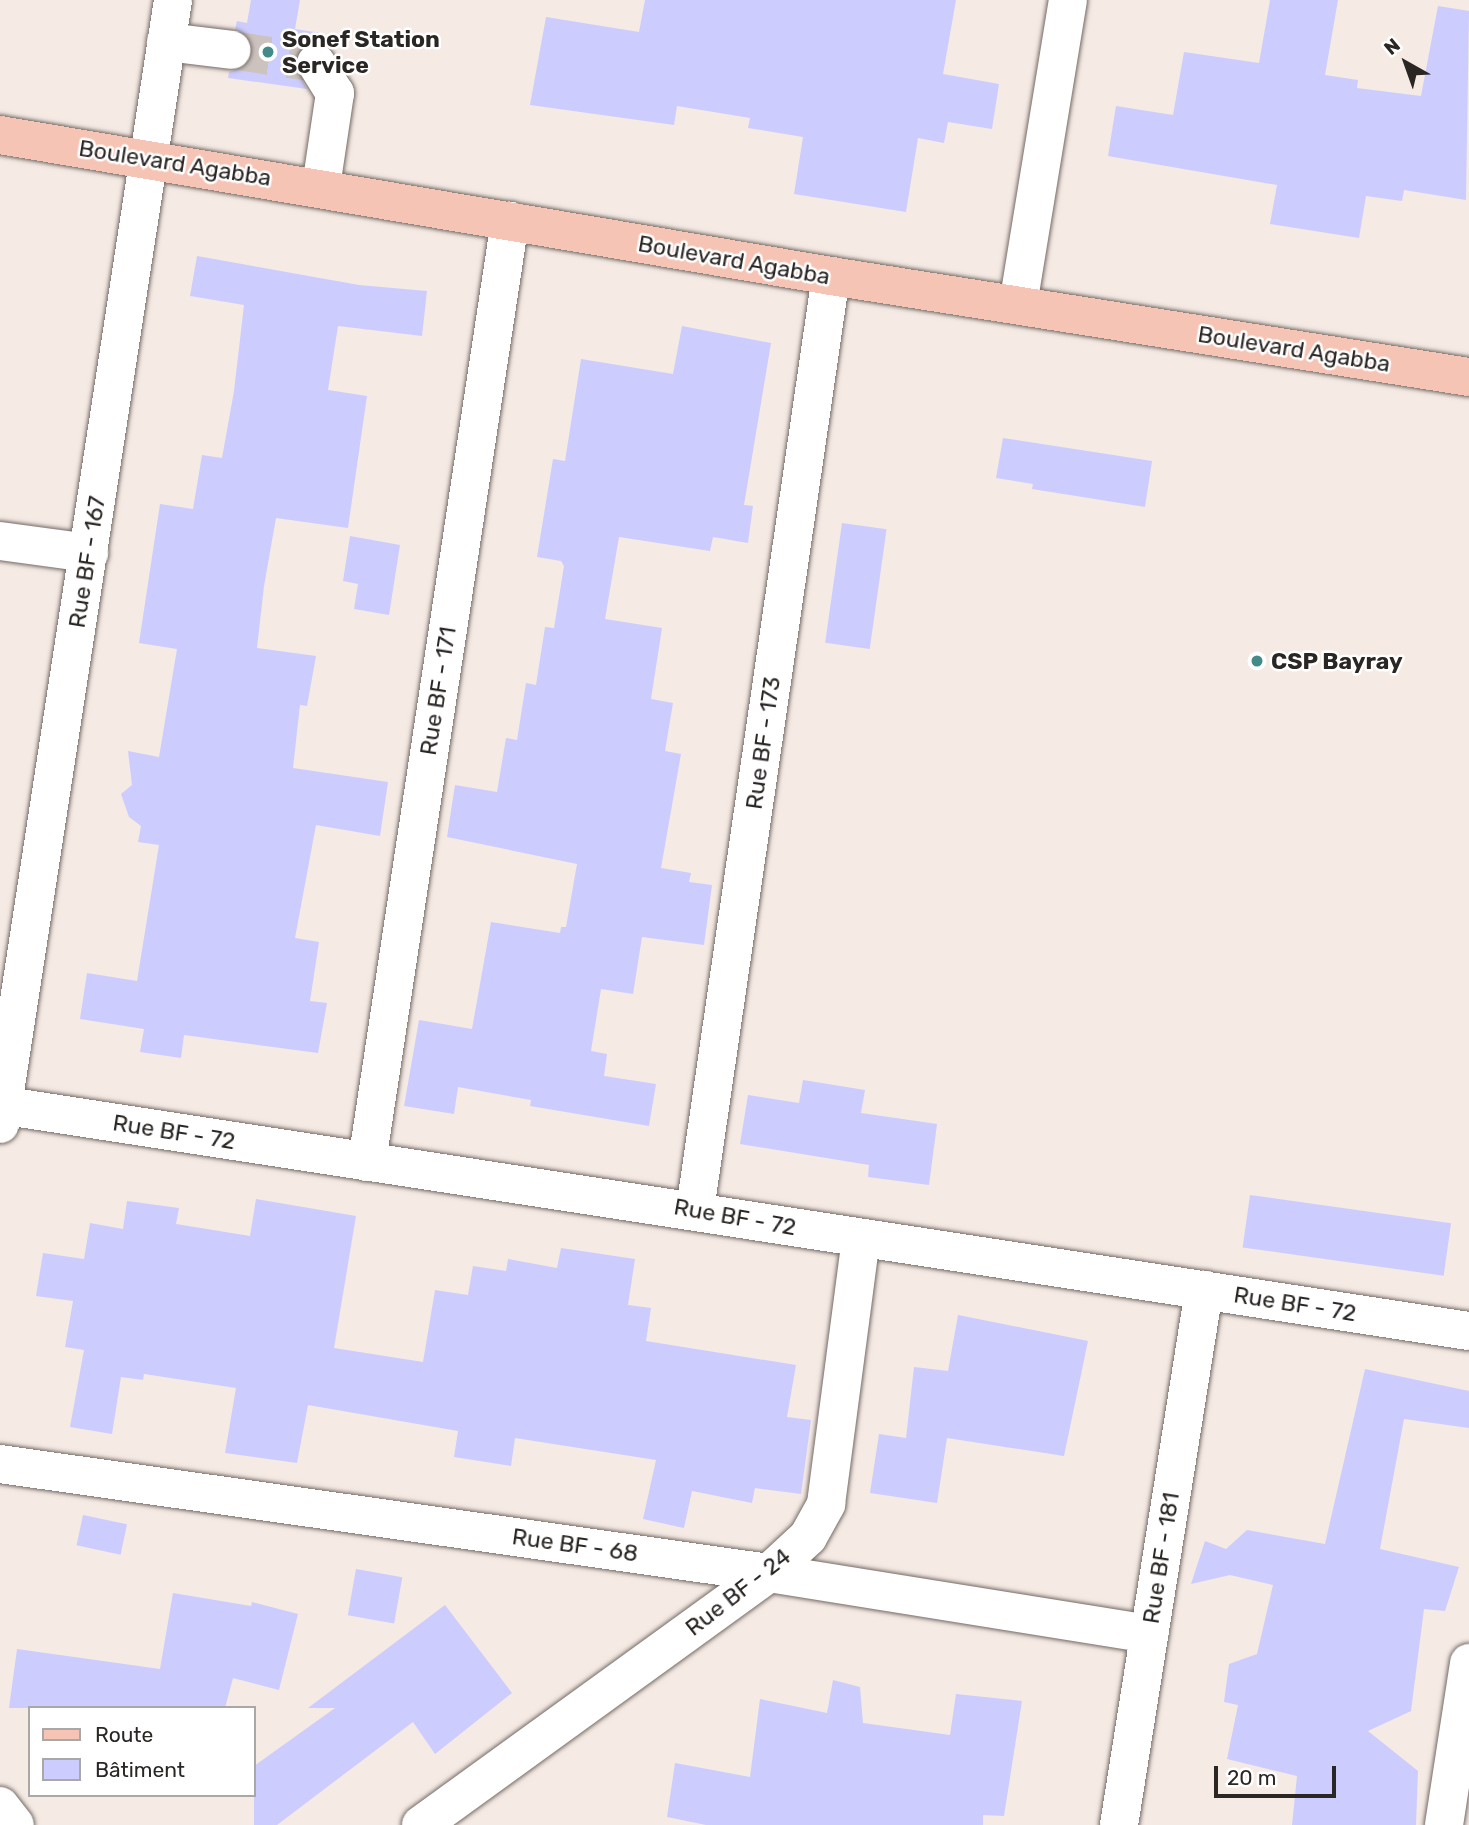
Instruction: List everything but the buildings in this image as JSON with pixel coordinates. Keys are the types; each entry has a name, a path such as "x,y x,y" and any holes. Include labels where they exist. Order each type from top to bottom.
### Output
{"main road":[{"name":"Boulevard Agabba","path":"0,135 321,187 831,276 1469,377"}],"street":[{"name":"Rue BF - 167","path":"1,1112 173,0"},
{"path":"1018,305 1069,0"},
{"path":"166,42 232,50"},
{"path":"316,63 335,93 321,187"},
{"name":"Rue BF - 171","path":"368,1162 510,221"},
{"name":"Rue BF - 173","path":"695,1210 831,276"},
{"path":"0,541 89,553"},
{"name":"Rue BF - 72","path":"1,1112 695,1210 861,1239 1469,1331"},
{"name":"Rue BF - 24","path":"421,1825 769,1573 808,1537 826,1504 861,1239"},
{"name":"Rue BF - 181","path":"1119,1825 1204,1290"},
{"name":"Rue BF - 68","path":"0,1464 769,1573 1149,1634"},
{"path":"1444,1825 1469,1663"},
{"path":"0,1806 15,1825"}],"tunnel":[{"path":"232,50 316,63"}],"place":[{"name":"Sonef Station Service","path":"268,52"},
{"name":"CSP Bayray","path":"1257,661"}]}
